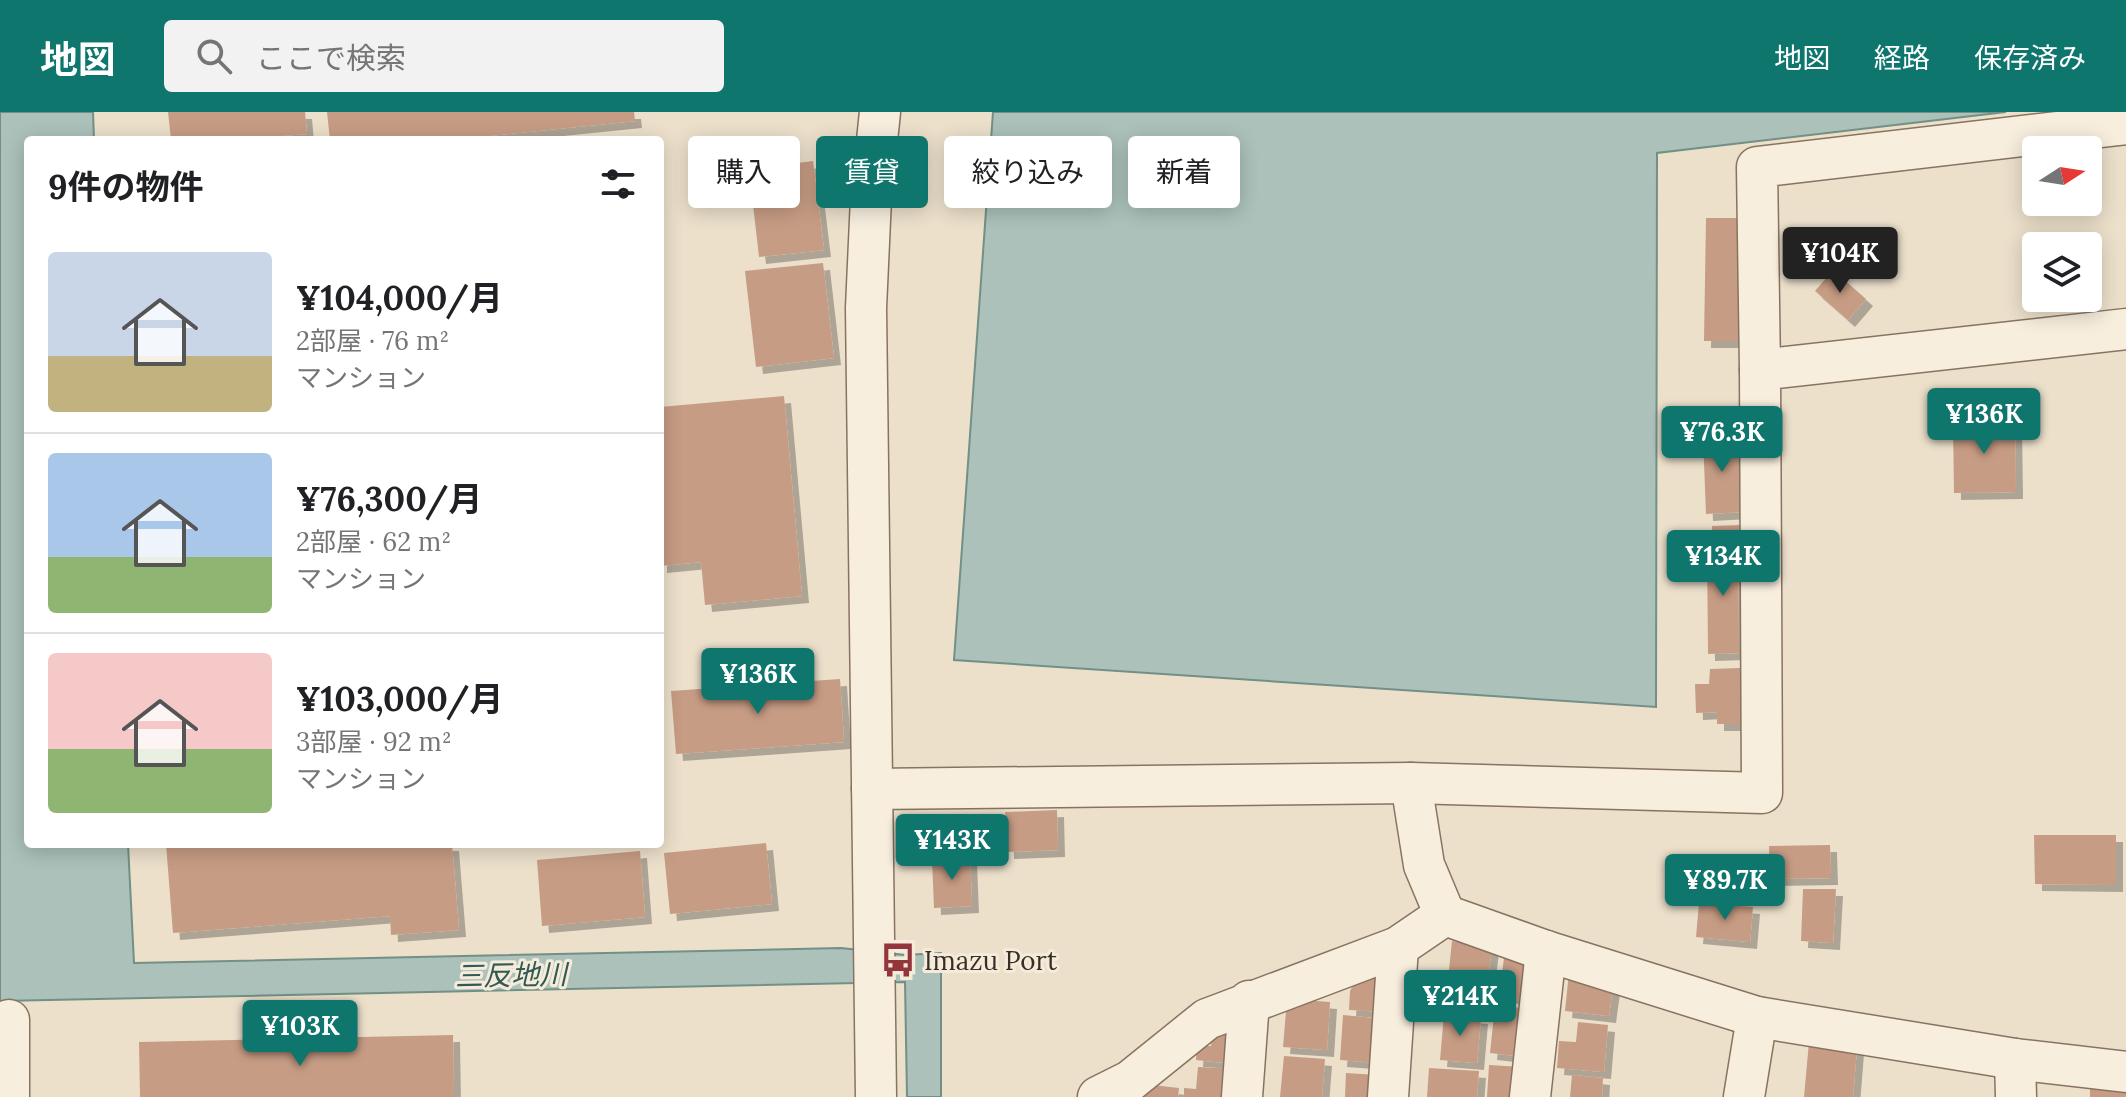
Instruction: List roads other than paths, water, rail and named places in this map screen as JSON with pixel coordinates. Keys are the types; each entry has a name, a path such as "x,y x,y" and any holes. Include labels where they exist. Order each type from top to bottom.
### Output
{"street":[{"path":"876,1097 866,308 871,198 880,112"},
{"path":"872,789 1411,783 1762,793 1757,167 2126,124"},
{"path":"1760,370 2126,329"},
{"path":"1411,783 1424,865 1445,915 1546,951 1757,1017 2016,1078 2126,1072"},
{"path":"1098,1097 1130,1081 1207,1019 1398,947 1445,915"},
{"path":"1388,1097 1398,947"},
{"path":"1530,1097 1546,951"},
{"path":"1242,1097 1249,1001"},
{"path":"1744,1097 1757,1017"},
{"path":"9,1020 9,1097"}],"water":[{"name":"三反地川","path":"0,112 93,112 94,136 24,136 24,848 128,848 134,963 841,948 905,955 941,953 941,1097 907,1097 905,982 0,1001"},
{"path":"993,112 2006,112 1657,153 1656,707 954,660 986,208 1112,208 1112,136 991,136"}],"place":[{"name":"Imazu Port","path":"898,960"}]}
